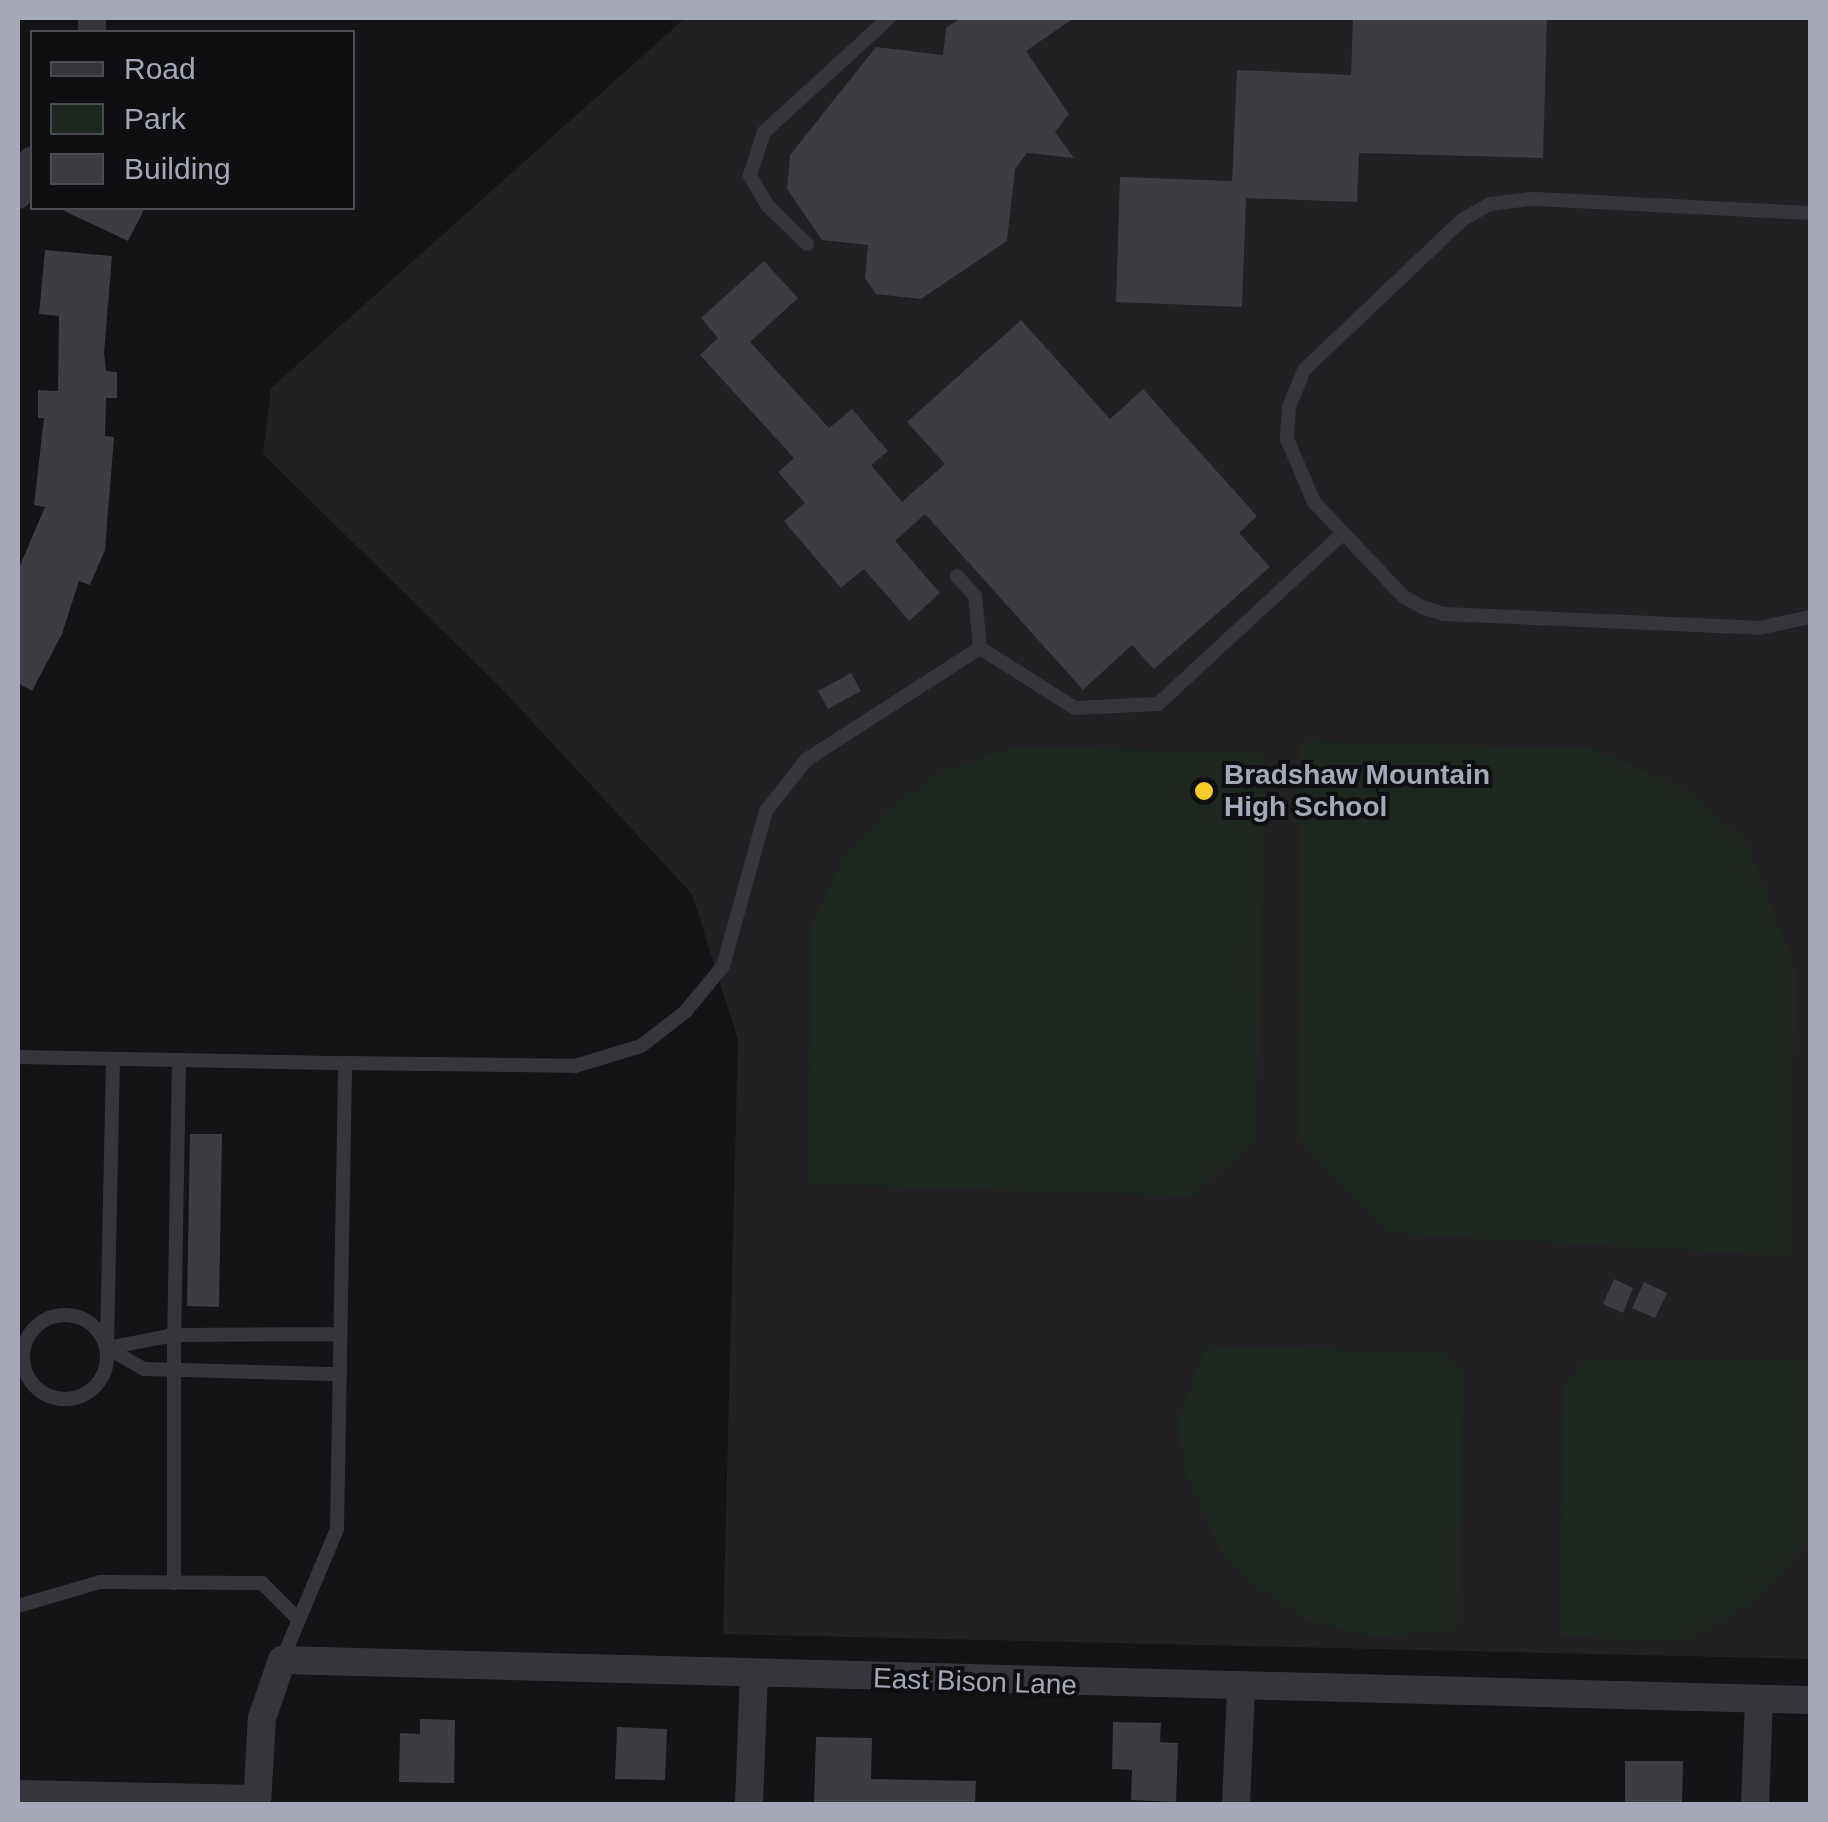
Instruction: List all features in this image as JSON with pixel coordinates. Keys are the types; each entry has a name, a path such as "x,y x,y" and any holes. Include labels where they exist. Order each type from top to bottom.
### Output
{"street":[{"path":"18,196 30,167"},
{"path":"18,1794 257,1802 262,1718 282,1660"},
{"name":"East Bison Lane","path":"282,1660 1241,1689 1810,1700"},
{"path":"749,1804 754,1676"},
{"path":"1236,1804 1241,1689"},
{"path":"1754,1804 1759,1699"}],"lane":[{"path":"806,244 767,205 750,175 764,132 890,18"},
{"path":"1810,212 1530,199 1490,204 1463,219 1304,370 1289,406 1286,439 1298,473 1343,533 1402,596 1444,614 1759,628 1810,617"},
{"path":"980,648 1074,708 1158,704 1343,533"},
{"path":"957,576 975,596 980,648"},
{"path":"18,1057 576,1066 641,1046 684,1012 723,966 766,812 806,760 980,648"},
{"path":"114,1059 106,1348 104,1374 72,1398 45,1394 23,1362 28,1335 51,1317 92,1324 106,1348 144,1369 340,1374"},
{"path":"174,1583 179,1060"},
{"path":"282,1660 337,1529 345,1063"},
{"path":"106,1348 174,1336 340,1334"},
{"path":"18,1606 100,1582 262,1584 299,1620"}],"shaded area":[{"name":"Bradshaw Mountain High School","path":"685,18 1810,18 1810,1659 723,1634 738,1040 692,894 501,688 263,454 271,388"}],"green space":[{"path":"1301,741 1592,749 1683,787 1746,841 1796,969 1790,1256 1388,1233 1299,1139"},
{"path":"1015,747 1265,753 1257,1140 1192,1196 809,1184 811,927 843,857 887,810 939,773"},
{"path":"1206,1346 1447,1353 1463,1372 1458,1630 1375,1637 1305,1619 1244,1578 1222,1552 1185,1473 1178,1420"},
{"path":"1585,1359 1810,1361 1810,1541 1752,1603 1687,1642 1560,1636 1564,1385"}],"building":[{"path":"961,18 1074,18 1026,51 1069,114 1055,132 1074,158 1027,153 1015,169 1007,241 921,299 876,294 865,278 868,245 822,240 787,189 790,155 876,47 943,55 946,28"},
{"path":"1353,18 1547,18 1543,158 1359,153 1357,202 1246,198 1242,307 1116,302 1120,177 1232,181 1237,70 1351,75"},
{"path":"62,210 144,210 128,241"},
{"path":"45,250 112,256 104,353 106,371 117,372 117,398 106,398 105,436 114,437 105,550 90,585 79,581 62,634 32,691 18,683 18,570 45,507 34,505 44,418 38,418 38,390 58,391 59,316 39,314"},
{"path":"764,261 798,298 750,342 829,428 852,409 888,451 871,465 902,502 945,464 907,422 1021,320 1110,419 1143,389 1257,516 1239,533 1270,567 1154,669 1132,645 1083,690 925,514 895,541 940,593 909,621 864,569 841,588 784,521 805,503 778,472 794,458 700,355 718,338 701,318"},
{"path":"851,673 861,691 828,709 818,691"},
{"path":"190,1134 222,1134 219,1307 187,1306"},
{"path":"1614,1279 1633,1288 1623,1313 1603,1304"},
{"path":"1644,1282 1667,1293 1655,1318 1632,1308"},
{"path":"420,1719 455,1720 454,1783 399,1782 400,1733 420,1734"},
{"path":"1113,1722 1161,1723 1160,1742 1178,1743 1176,1802 1131,1800 1132,1770 1112,1769"},
{"path":"617,1727 667,1729 665,1780 615,1779"},
{"path":"816,1737 872,1738 871,1779 976,1781 975,1804 814,1804"},
{"path":"1625,1761 1683,1761 1682,1804 1625,1804"}],"place":[{"name":"Bradshaw Mountain High School","path":"1204,791"}]}
